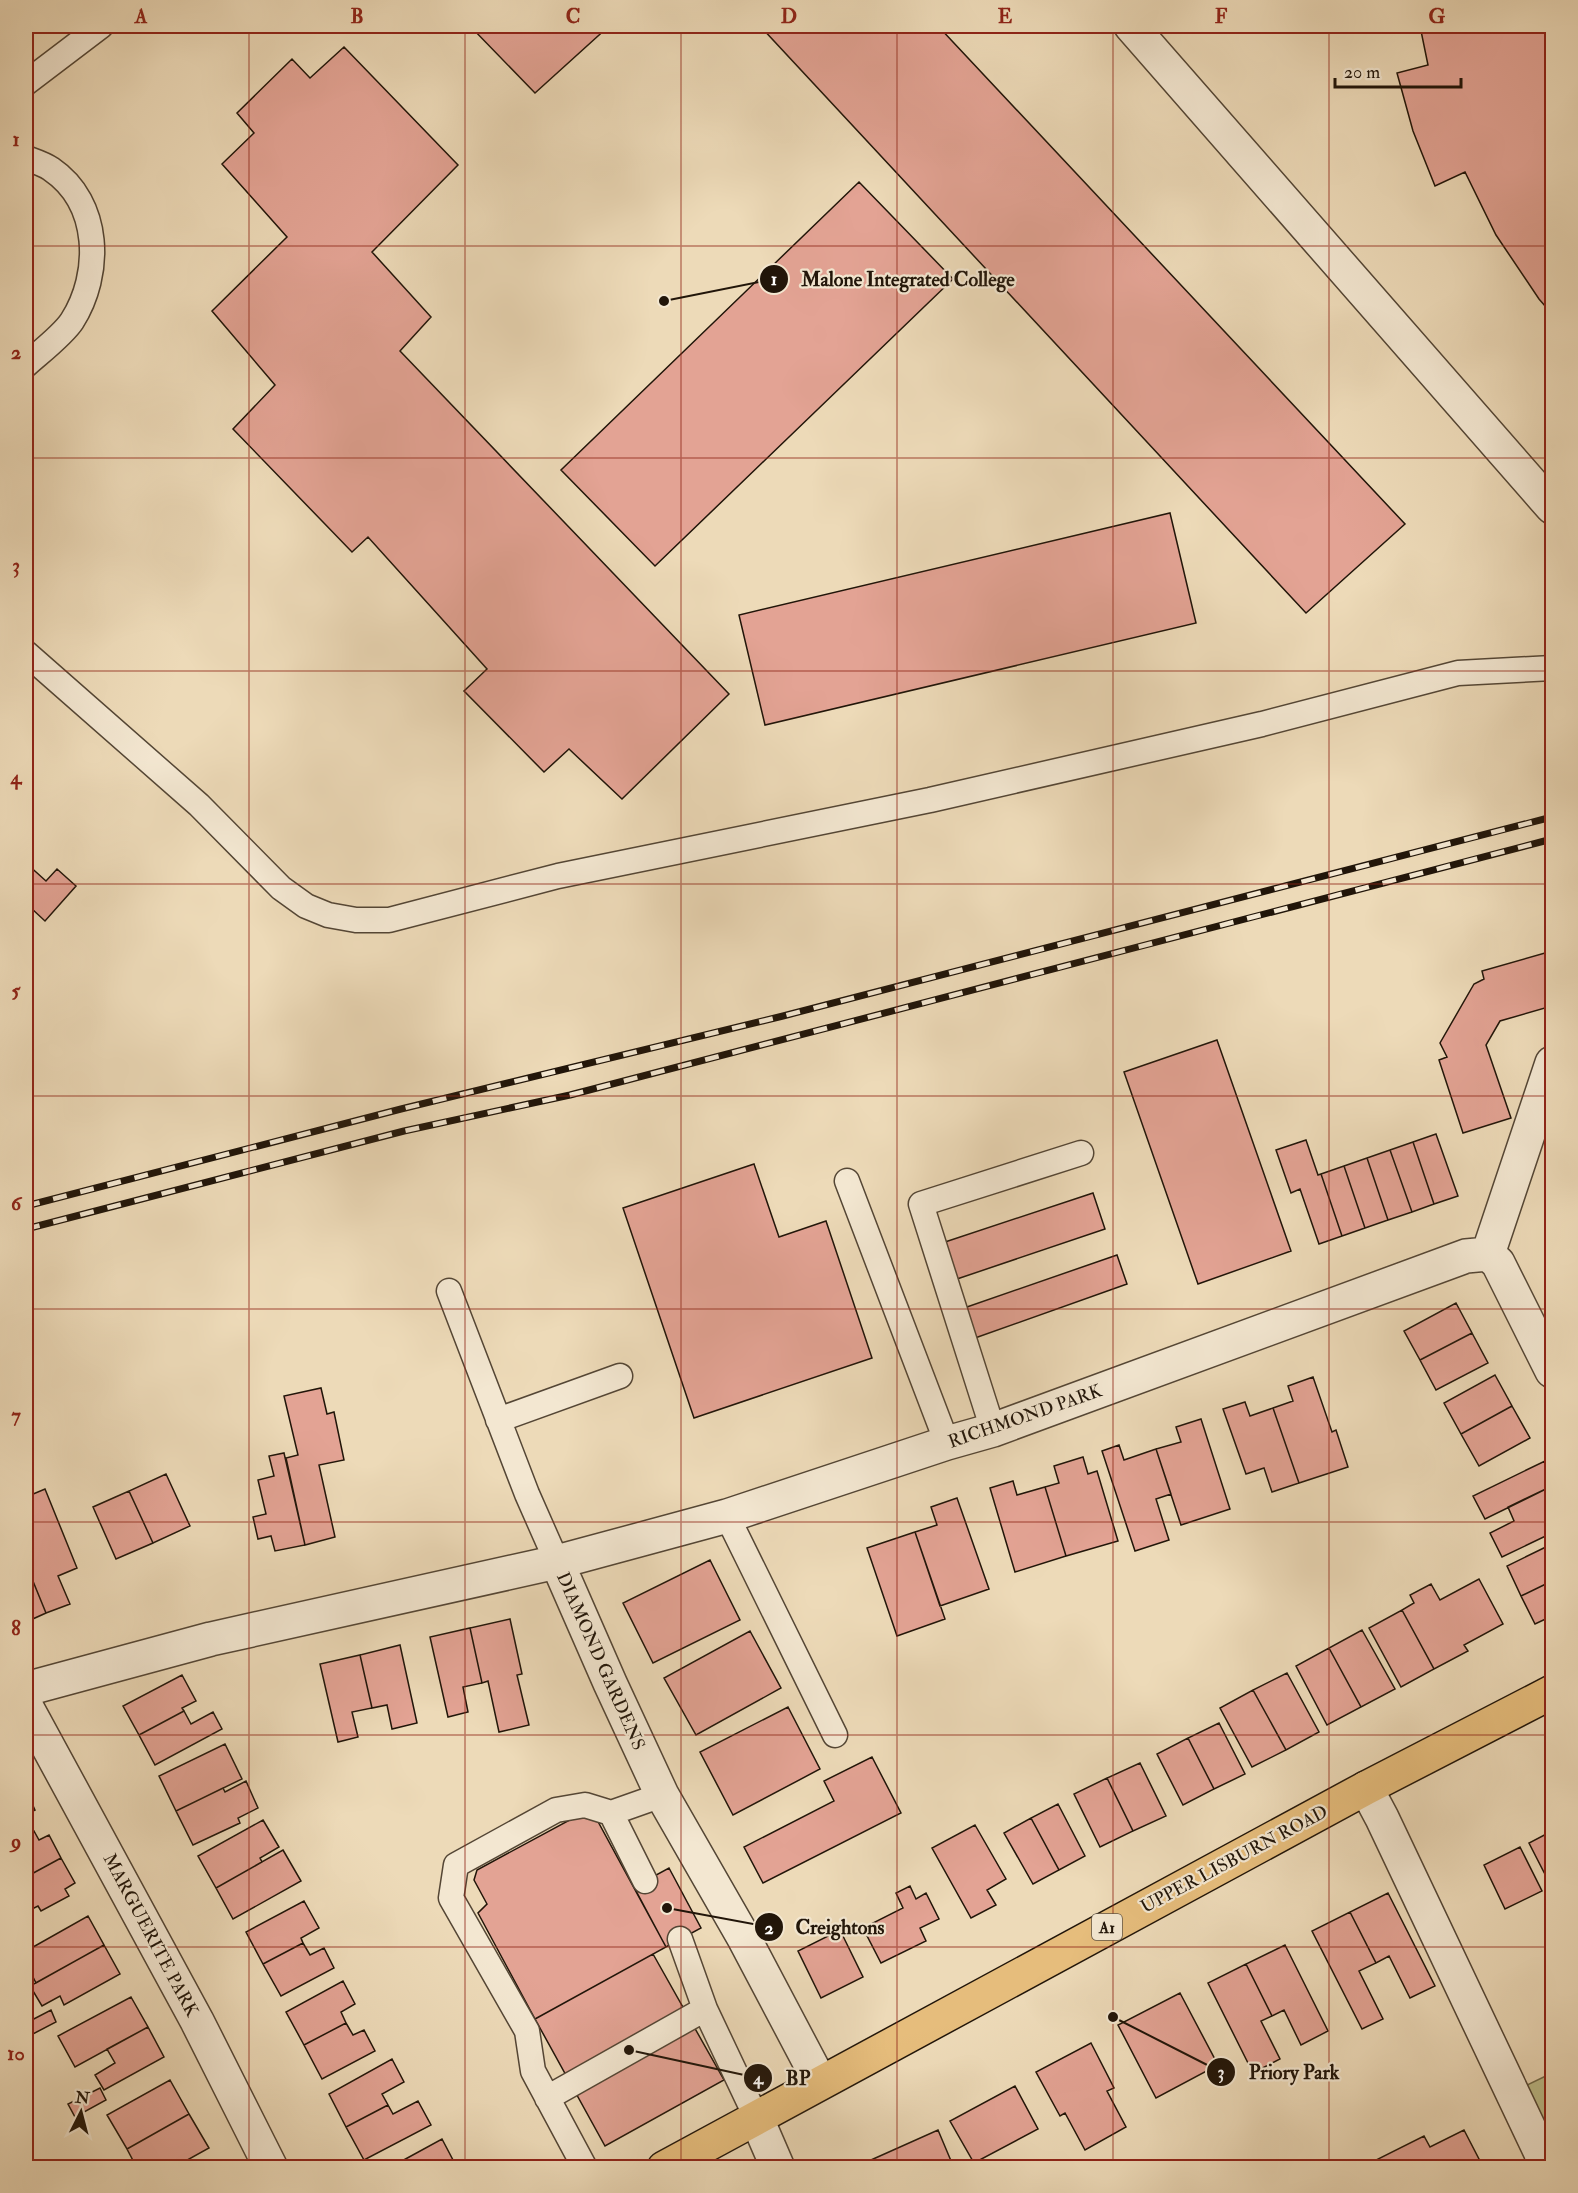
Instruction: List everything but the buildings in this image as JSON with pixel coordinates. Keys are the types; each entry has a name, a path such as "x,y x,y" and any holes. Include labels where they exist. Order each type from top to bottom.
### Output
{"main road":[{"name":"UPPER LISBURN ROAD","path":"664,2168 1366,1788 1552,1692"}],"street":[{"path":"1131,26 1552,507"},
{"path":"1549,1357 1498,1263 1488,1254 1552,1063"},
{"name":"RICHMOND PARK","path":"557,1562 727,1516 993,1430 1466,1256 1488,1254"},
{"name":"DIAMOND GARDENS","path":"26,1689 212,1639 557,1562 662,1795 744,1938 820,2082"},
{"name":"MARGUERITE PARK","path":"26,1706 192,2011 271,2168"},
{"path":"1366,1788 1548,2168"},
{"path":"756,2117 777,2168"}],"lane":[{"path":"26,83 101,26"},
{"path":"26,158 50,168 69,184 80,199 89,226 93,259 88,290 71,323 26,365"},
{"path":"26,653 199,805 281,888 306,906 328,915 356,920 389,920 558,876 930,800 1262,724 1458,673 1552,668"},
{"path":"993,1430 921,1204 1081,1153"},
{"path":"847,1181 947,1443"},
{"path":"449,1291 527,1494 557,1562"},
{"path":"498,1420 620,1376"},
{"path":"727,1516 835,1735"},
{"path":"585,2168 532,2071 527,2031 451,1898 456,1865 556,1810 585,1805 611,1813 662,1795"},
{"path":"611,1813 645,1881"},
{"path":"680,1939 705,2009 756,2117"},
{"path":"547,2097 705,2009"}],"green space":[{"path":"1552,2073 1552,2140 1527,2085"}],"railway":[{"path":"26,1206 401,1109 783,1016 1552,817"},
{"path":"26,1229 404,1131 570,1095 1552,839"}],"place":[{"name":"Malone Integrated College","path":"664,301"},
{"name":"Creightons","path":"667,1908"},
{"name":"Priory Park","path":"1113,2017"},
{"name":"BP","path":"629,2050"}]}
